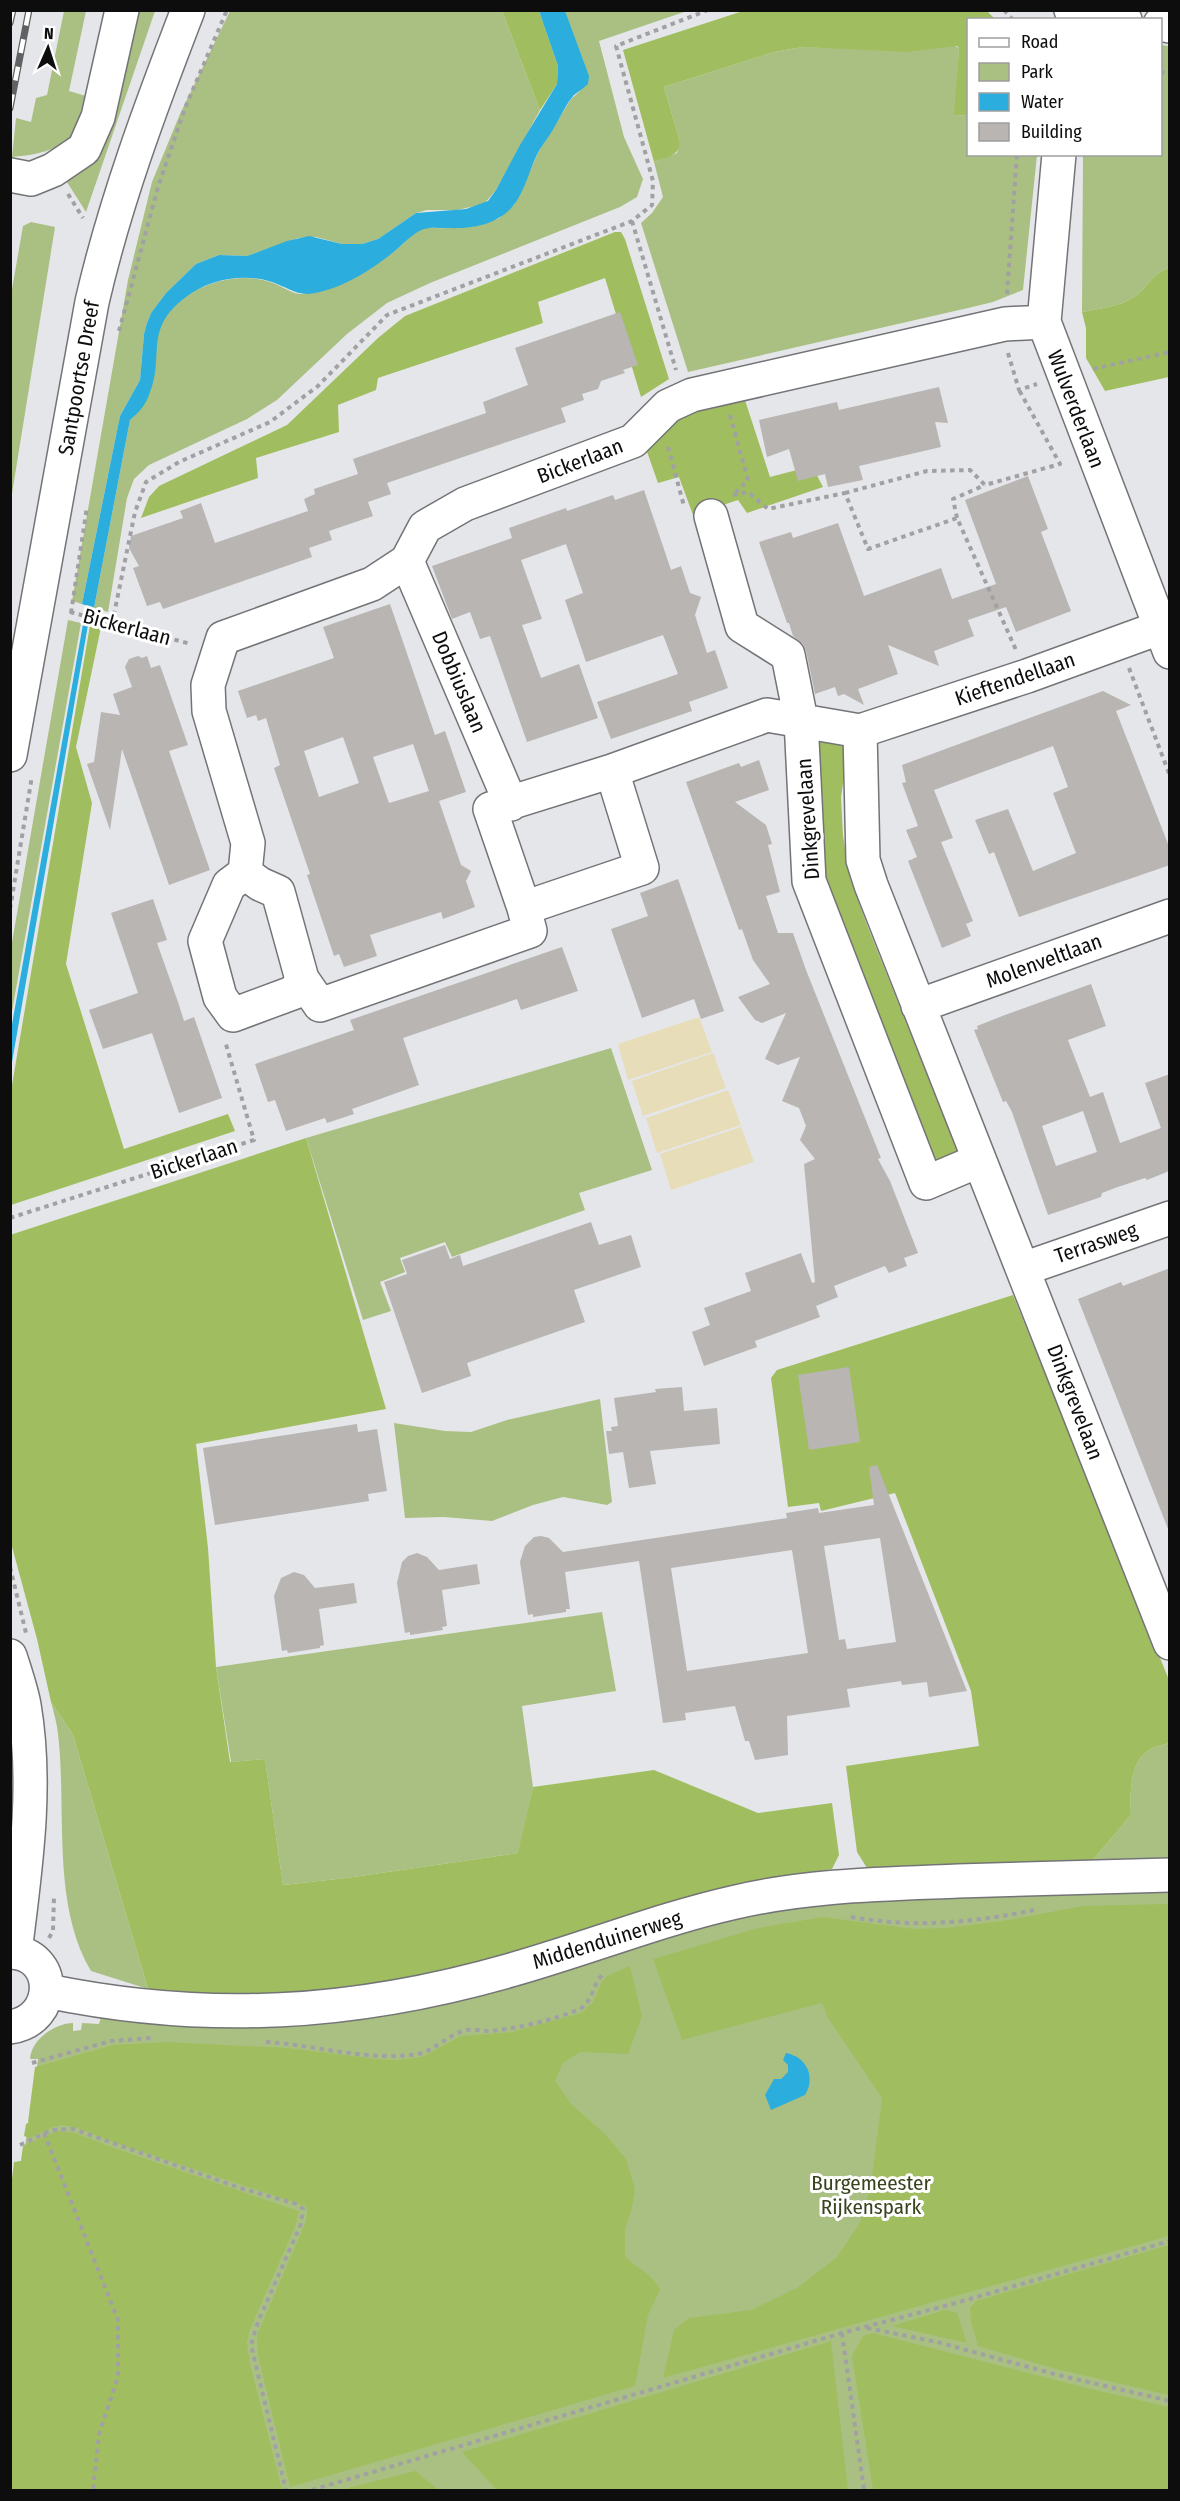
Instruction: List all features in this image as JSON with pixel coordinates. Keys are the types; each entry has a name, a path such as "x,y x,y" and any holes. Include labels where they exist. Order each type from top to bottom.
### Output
{"street":[{"path":"10,175 31,179 52,170 84,149 98,117 122,10"},
{"name":"Santpoortse Dreef","path":"10,755 92,302 103,255 148,116 188,10"},
{"path":"1072,13 1110,18"},
{"name":"Wulverderlaan","path":"1059,156 1044,322 1166,635"},
{"path":"672,406 723,388 1005,324 1044,322"},
{"name":"Bickerlaan","path":"217,651 223,638 372,584 407,561 425,527 465,504 633,441 672,406"},
{"name":"Dinkgrevelaan","path":"722,506 742,626 788,655 801,720 809,882 926,1183 978,1161"},
{"name":"Dobbiuslaan","path":"407,561 511,804"},
{"name":"Kieftendellaan","path":"860,731 1119,643 1166,635"},
{"path":"217,651 208,685 209,711 248,843 245,873 229,885 205,941 220,997 233,1015 295,992 302,980"},
{"path":"245,873 260,884 278,892 302,980 320,1005 530,931 490,809 612,771 767,715 860,731"},
{"name":"Dinkgrevelaan","path":"860,731 863,860 978,1161 1023,1269 1170,1643"},
{"path":"524,908 642,868 612,771"},
{"name":"Molenveltlaan","path":"918,1006 1170,916"},
{"name":"Terrasweg","path":"1023,1269 1170,1218"},
{"path":"10,1656 24,1704 30,1764 28,1840 13,1952 36,1962 46,1981 47,1991 44,2006 35,2018 22,2025 10,2027"},
{"name":"Middenduinerweg","path":"47,1991 129,2006 171,2010 323,2008 418,1994 463,1983 696,1912 772,1895 852,1885 1170,1875"}],"path":[{"path":"117,340 158,187 185,108 227,10"},
{"path":"112,624 135,512 146,482 179,462 270,422 318,386 387,315 632,221 652,206 653,181 616,46 708,10"},
{"path":"1005,324 1017,156"},
{"path":"632,221 672,406 685,510 722,506 748,492 768,509 845,493 927,471 970,470 985,485"},
{"path":"722,506 748,480 723,388"},
{"path":"1019,390 1060,464 985,485 953,499 957,518 1027,676"},
{"path":"845,493 868,549 957,518"},
{"path":"71,613 89,498"},
{"name":"Bickerlaan","path":"37,607 71,613 217,651"},
{"path":"1119,643 1170,776"},
{"name":"Bickerlaan","path":"10,1218 254,1140 224,1042 233,1015"},
{"path":"841,1915 886,1922 939,1924 1037,1910"},
{"path":"261,2042 386,2056 421,2053 467,2030 488,2031 511,2028 580,2009 589,2001 597,1980 607,1971"},
{"path":"32,2063 111,2041 154,2038"},
{"path":"20,2145 44,2133 61,2128 73,2129 240,2188 297,2205 303,2209 302,2224 258,2322 251,2345 286,2490"},
{"path":"44,2133 118,2320 118,2377 99,2434 93,2490"},
{"path":"312,2490 843,2333 1170,2241"},
{"path":"866,2328 938,2342 1170,2401"},
{"path":"843,2333 864,2490"}],"green space":[{"path":"986,10 994,18 967,18 967,116 954,115 959,48 957,46 907,52 803,47 774,52 664,87 680,142 675,153 654,162 623,50 743,11"},
{"path":"64,11 86,11 69,91 86,96 79,125 74,133 59,146 41,153 12,157 16,118 31,122 36,98 47,95"},
{"path":"134,11 155,11 86,212 65,179"},
{"path":"230,11 502,11 540,110 496,190 484,204 457,210 427,210 416,213 378,239 362,244 342,244 316,237 298,238 247,256 219,255 196,264 166,293 151,313 147,323 140,380 120,416 82,604 72,601 128,280 152,182 180,114"},
{"path":"502,11 539,11 558,66 557,84 540,110"},
{"path":"565,11 687,11 599,41 624,137 643,179 637,197 620,207 430,283 387,303 347,334 277,400 247,419 149,465 134,479 127,498 108,612 94,608 130,420 142,406 149,391 158,333 163,320 172,308 182,299 206,286 233,279 260,279 299,294 327,289 373,267 421,229 458,227 498,219 514,205 540,149 571,99 580,91"},
{"path":"953,45 959,48 955,115 967,116 967,156 1037,156 1023,290 993,302 688,372 641,223 652,213 663,197 654,162 677,153 680,142 664,87 774,52 803,47"},
{"path":"1162,45 1169,46 1169,268 1158,274 1129,300 1082,312 1083,156 1162,156"},
{"path":"31,222 55,227 11,500 11,295 23,226"},
{"path":"615,232 621,232 625,239 669,379 641,397 605,278 538,302 543,323 378,378 376,390 338,405 339,432 256,458 258,478 141,518 149,497 159,486 287,425 378,338 405,316"},
{"path":"1169,268 1169,377 1105,391 1086,358 1086,328 1082,312 1129,300 1163,270"},
{"path":"743,394 770,477 812,466 823,487 747,513 738,500 693,515 679,477 658,483 645,446 675,416"},
{"path":"68,620 81,623 11,1017 11,948"},
{"path":"90,625 101,627 76,747 92,803 66,964 124,1149 228,1114 235,1131 11,1205 11,1091"},
{"path":"814,731 850,737 841,797 843,836 850,878 962,1162 927,1175 823,868"},
{"path":"611,1048 652,1170 579,1193 585,1210 452,1257 445,1242 400,1258 405,1272 380,1282 391,1311 363,1320 306,1138"},
{"path":"306,1138 386,1409 196,1444 208,1548 216,1667 230,1762 265,1759 283,1885 518,1853 533,1787 654,1770 758,1813 832,1803 839,1855 832,1869 748,1883 474,1965 392,1984 256,1996 148,1989 73,1735 51,1702 11,1543 10,1235"},
{"path":"1013,1295 1169,1680 1169,1743 1151,1749 1138,1761 1132,1779 1131,1815 1093,1860 867,1868 857,1852 846,1766 979,1746 971,1691 895,1493 821,1511 819,1503 788,1507 771,1378 777,1370"},
{"path":"600,1399 612,1502 607,1505 563,1497 533,1505 492,1521 444,1517 405,1518 394,1423 445,1431 471,1432 507,1420"},
{"path":"602,1612 616,1691 522,1706 533,1787 519,1853 283,1885 265,1759 231,1762 216,1667"},
{"path":"51,1702 73,1735 148,1989 91,1971 78,1945 65,1886 58,1730"},
{"path":"1169,1743 1169,1858 1093,1860 1131,1815 1132,1779 1138,1761 1151,1749"},
{"name":"Burgemeester Rijkenspark","path":"1169,1883 1169,2490 11,2490 11,2240 38,2059 30,2059 31,2052 40,2039 52,2029 73,2023 73,2031 81,2030 82,2023 99,2024 101,2017 127,2017 760,1906"},
{"path":"1169,1904 1169,2236 663,2378 674,2330 689,2318 751,2310 797,2288 836,2258 860,2223 871,2185 882,2098 828,2018 822,2003 682,2040 653,1959 758,1928 823,1917 914,1929 947,1928 1008,1920 1083,1906"},
{"path":"630,1966 642,2016 628,2054 580,2052 563,2063 555,2081 571,2104 606,2135 626,2159 635,2189 625,2229 625,2256 654,2280 660,2290 648,2315 635,2386 290,2487 258,2356 257,2335 306,2221 305,2206 110,2141 78,2128 62,2125 30,2138 24,2136 26,2124 30,2122 28,2122 35,2067 113,2045 166,2042 288,2048 377,2059 398,2060 422,2057 461,2036 512,2032 581,2013 593,2002 601,1983 607,1976"},
{"path":"57,2131 75,2133 299,2211 295,2227 250,2329 247,2342 250,2364 282,2490 11,2490 10,2196 14,2162 21,2161 23,2146"},
{"path":"1169,2245 1169,2395 1056,2369 978,2346 971,2322 970,2308 976,2301"},
{"path":"945,2310 957,2313 967,2343 892,2326"},
{"path":"873,2333 1169,2407 1169,2490 873,2490 852,2356 863,2336"},
{"path":"831,2341 848,2490 497,2490 462,2452"},
{"path":"415,2471 439,2490 340,2490"}],"sand":[{"path":"699,1017 712,1052 628,1080 618,1044"},
{"path":"713,1053 726,1088 643,1116 632,1081"},
{"path":"728,1090 741,1125 657,1153 646,1118"},
{"path":"741,1127 754,1162 671,1190 660,1154"}],"water":[{"path":"539,11 565,11 589,76 588,84 568,102 540,149 517,200 506,213 491,222 473,227 424,229 411,236 395,251 365,272 325,291 303,294 261,279 227,279 195,291 172,309 159,332 154,381 149,395 141,409 130,420 94,608 82,604 120,416 140,380 147,323 151,313 166,293 196,264 219,255 247,256 287,241 309,236 342,244 362,244 378,239 416,213 466,209 488,201 557,84 558,66"},
{"path":"83,624 88,625 11,1068 11,1030"},
{"path":"786,2053 804,2063 808,2069 810,2081 805,2095 771,2110 765,2095 774,2079 781,2079 788,2072 788,2065 783,2060"}],"building":[{"path":"620,312 638,365 623,370 625,373 601,381 598,389 582,394 584,400 561,408 566,422 387,483 391,494 368,502 373,516 329,531 332,540 309,548 312,557 163,609 160,602 147,606 133,568 139,566 129,548 131,536 183,518 180,511 201,503 215,543 308,511 304,499 315,494 314,489 358,474 353,459 486,413 483,402 528,385 515,348"},
{"path":"939,387 948,423 935,422 941,447 859,466 863,480 828,487 825,474 798,481 789,449 767,457 759,420 837,402 839,410"},
{"path":"1028,476 1048,529 1041,532 1071,611 1016,632 1006,607 968,620 974,636 934,651 939,666 888,645 898,674 858,689 864,705 844,694 838,696 835,687 815,694 806,651 803,644 793,636 789,623 787,623 759,542 791,532 793,538 838,523 864,596 941,568 952,599 996,584 965,500"},
{"path":"644,490 671,570 681,566 690,593 701,597 695,615 707,653 715,650 728,688 689,702 692,711 611,739 597,702 678,674 663,635 586,662 565,600 583,593 566,544 521,560 542,619 522,625 541,678 579,664 598,718 527,742 490,636 480,639 470,612 452,619 432,566 512,538 509,528 566,508 567,511 613,495 615,500"},
{"path":"390,604 435,735 445,731 466,792 439,801 461,865 471,871 466,881 475,907 443,919 441,912 370,935 377,956 344,967 339,954 334,956 307,875 310,874 274,768 280,765 266,718 258,721 256,715 247,718 238,691 334,658 323,627","holes":["343,737 359,783 319,797 304,751","413,744 429,791 389,803 373,757"]},
{"path":"138,656 142,658 147,656 151,668 160,665 188,745 169,751 210,870 169,885 122,749 110,830 87,764 94,762 101,712 120,715 113,694 132,687 125,667 129,659"},
{"path":"1103,691 1131,705 1116,711 1170,849 1170,865 1019,917 994,852 989,854 975,820 1008,809 1033,871 1076,853 1053,793 1068,787 1053,746 934,790 953,838 941,842 973,921 966,924 971,936 942,948 908,861 917,857 906,830 918,826 902,783 906,782 902,765"},
{"path":"759,760 769,790 735,802 766,825 772,844 768,845 780,892 766,896 778,933 793,933 881,1158 878,1159 890,1181 918,1253 904,1258 907,1266 889,1273 885,1266 834,1286 838,1297 816,1306 820,1317 755,1341 757,1347 704,1366 692,1332 710,1325 704,1308 751,1291 745,1273 801,1253 812,1283 815,1282 804,1164 815,1159 800,1140 806,1126 799,1108 782,1101 800,1057 778,1065 765,1059 786,1013 762,1023 755,1020 738,997 770,984 753,960 742,929 739,930 686,782 739,763 741,767"},
{"path":"678,879 724,1011 701,1019 694,999 642,1018 611,929 648,916 640,893"},
{"path":"153,899 167,940 157,943 184,1021 194,1017 222,1098 179,1113 152,1033 103,1049 89,1010 138,993 111,913"},
{"path":"562,947 578,991 521,1010 517,999 403,1038 419,1085 352,1109 354,1114 327,1123 325,1118 286,1131 275,1100 268,1102 255,1064 354,1030 350,1020"},
{"path":"1091,984 1106,1026 1068,1040 1090,1097 1103,1092 1120,1143 1161,1128 1145,1083 1170,1074 1170,1168 1167,1172 1115,1188 1102,1193 1101,1197 1048,1215 1012,1112 1006,1101 1003,1102 974,1030 978,1029 977,1026","holes":["1083,1111 1097,1152 1056,1166 1042,1126"]},
{"path":"591,1222 599,1245 631,1235 641,1267 574,1290 585,1322 467,1363 471,1376 422,1393 384,1282 407,1274 402,1260 445,1245 450,1259 460,1255 463,1266"},
{"path":"1170,1268 1170,1529 1168,1529 1078,1299 1121,1282 1123,1286"},
{"path":"849,1367 860,1442 809,1450 798,1375"},
{"path":"682,1387 684,1411 717,1408 720,1444 650,1451 656,1484 629,1488 623,1452 609,1454 606,1431 612,1431 611,1427 618,1426 614,1398 656,1392 655,1389"},
{"path":"357,1424 358,1432 377,1429 387,1491 368,1494 369,1501 215,1525 203,1448"},
{"path":"877,1465 967,1691 929,1697 927,1682 902,1685 901,1681 847,1689 850,1707 787,1716 788,1755 755,1760 749,1741 745,1741 735,1706 685,1713 686,1720 663,1723 639,1561 565,1572 570,1609 566,1609 566,1612 533,1617 533,1614 528,1615 520,1562 525,1546 534,1537 549,1538 563,1552 787,1518 786,1513 818,1508 819,1513 874,1505 869,1467","holes":["880,1538 896,1642 847,1649 845,1639 839,1640 824,1546","792,1550 808,1653 687,1671 671,1568"]},
{"path":"417,1553 427,1557 439,1570 477,1564 480,1584 442,1590 447,1626 442,1627 443,1630 410,1635 410,1632 405,1633 397,1583 402,1562 408,1556"},
{"path":"294,1572 304,1575 315,1588 354,1583 357,1603 319,1609 324,1645 320,1648 288,1653 287,1650 282,1651 274,1596 281,1578"}],"railway":[{"path":"10,23 13,10"},
{"path":"10,108 29,10"}]}
